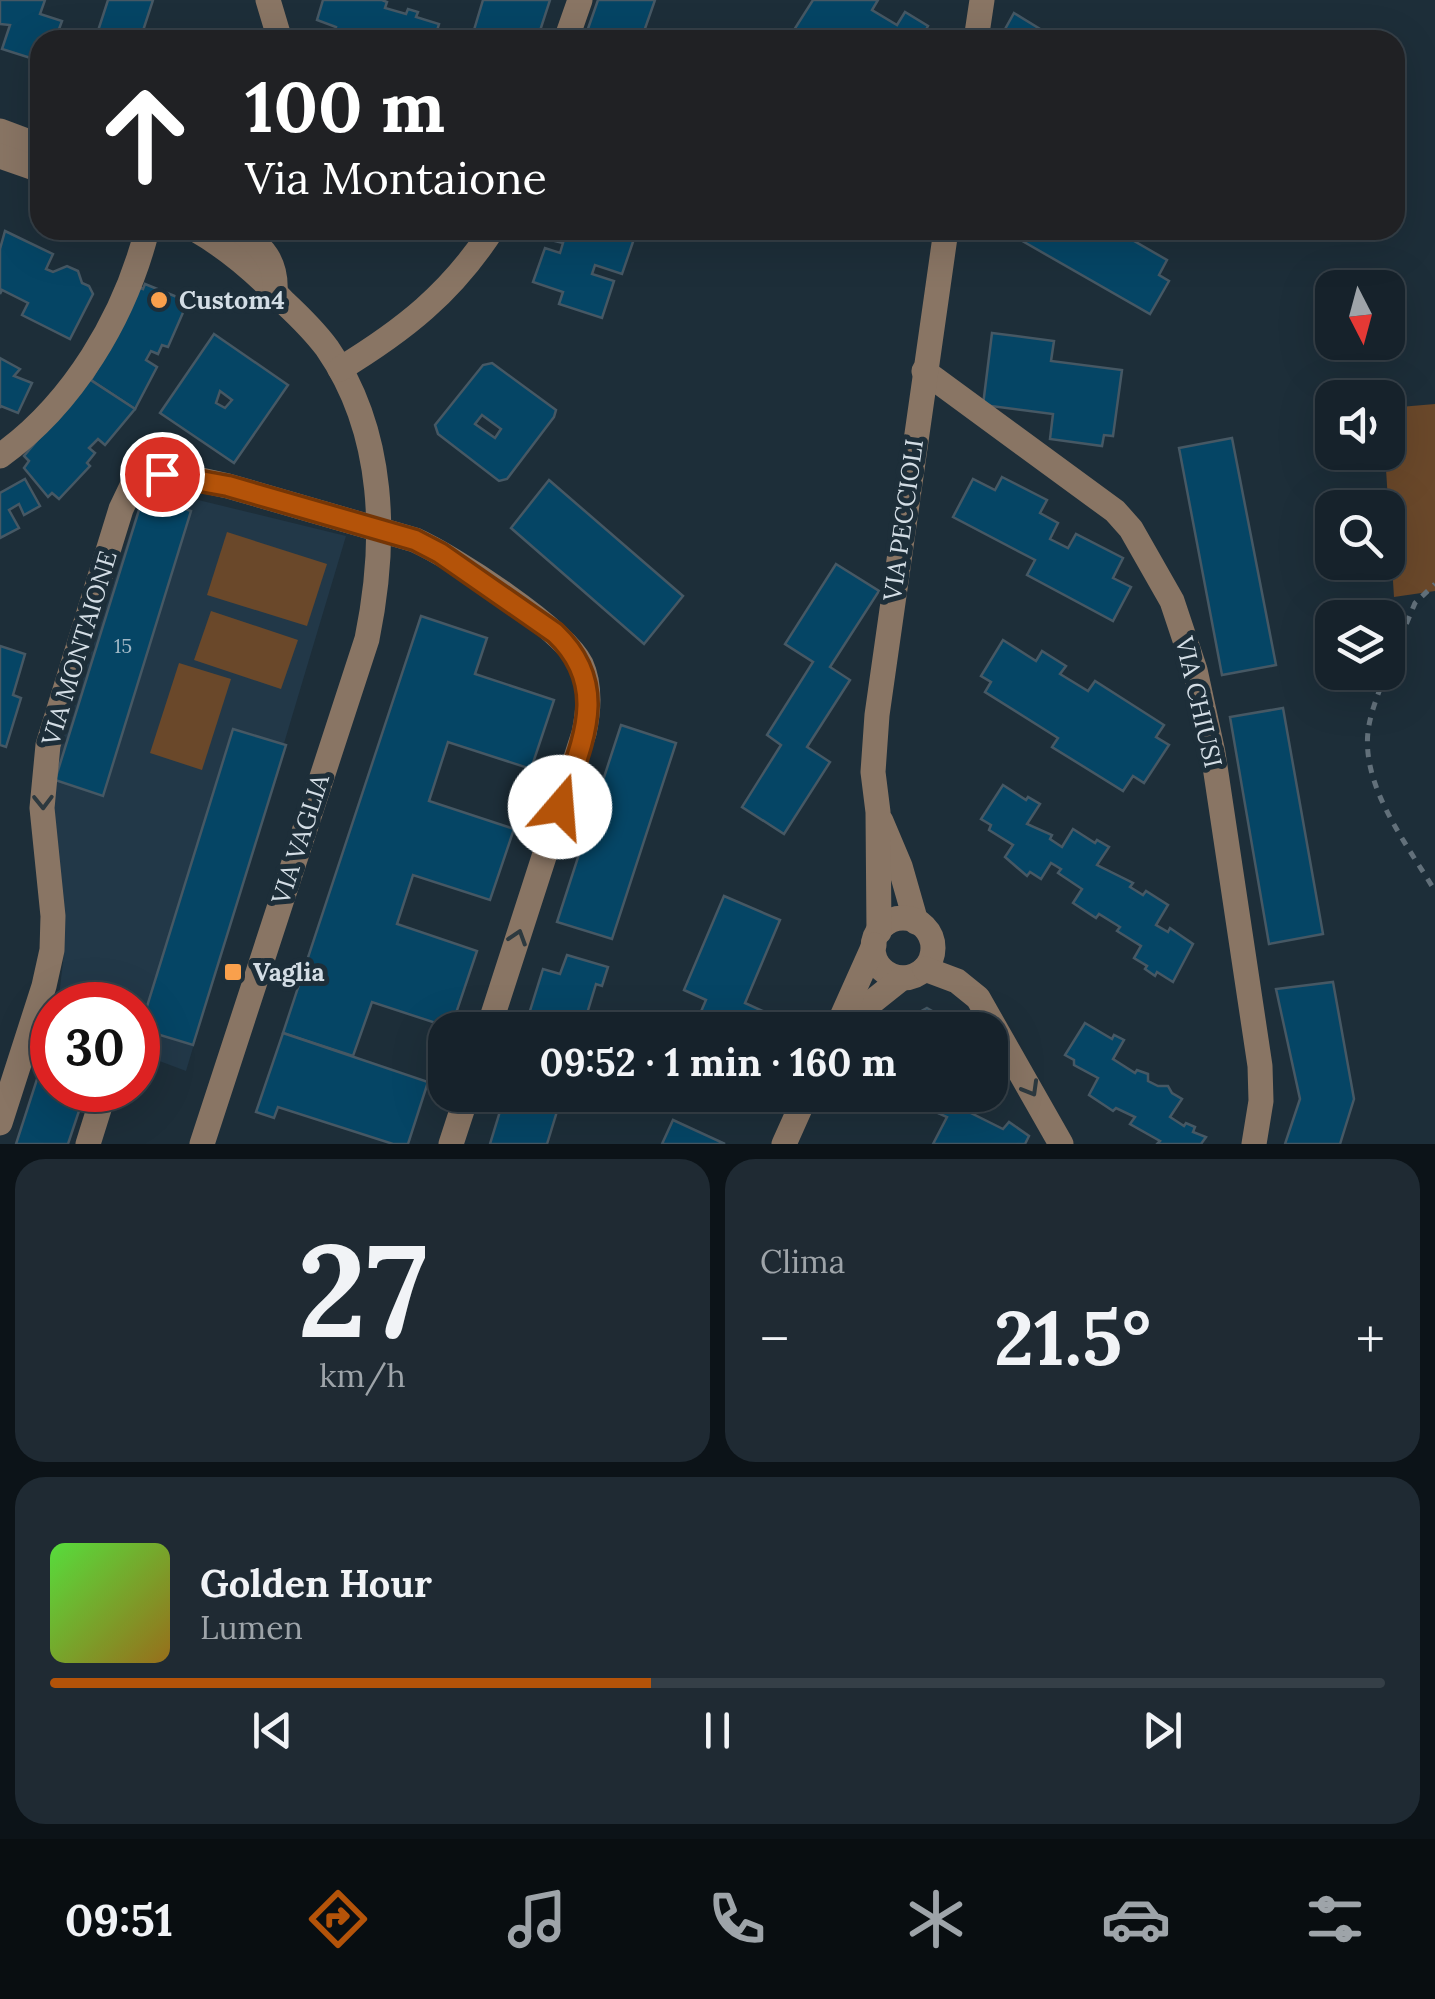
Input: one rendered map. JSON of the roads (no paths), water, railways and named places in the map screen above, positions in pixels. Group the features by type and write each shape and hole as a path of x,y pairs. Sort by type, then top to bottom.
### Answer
{"street":[{"path":"268,0 277,30"},
{"path":"570,30 580,0"},
{"path":"978,30 982,0"},
{"path":"0,131 30,142"},
{"path":"0,156 30,166"},
{"path":"0,456 47,416 86,366 126,292 143,240"},
{"name":"VIA VAGLIA","path":"202,1144 367,639 379,529 368,438 340,369 317,336 275,292 210,240"},
{"path":"251,240 267,254 276,275 275,292"},
{"path":"340,369 417,319 484,240"},
{"name":"VIA PECCIOLI","path":"876,938 878,812 873,772 877,715 944,240"},
{"name":"VIA CHIUSI","path":"924,371 1115,510 1131,529 1172,600 1192,656 1206,719 1260,1066 1261,1100 1254,1144"},
{"name":"VIA MONTAIONE","path":"0,1123 52,950 53,916 42,808 48,746 121,509 132,486 148,475 192,477 415,540 440,553 555,633 578,658 587,686 584,732 494,1012"},
{"name":"VIA PECCIOLI","path":"878,812 900,866 916,922"},
{"path":"845,1012 876,938 894,920 916,922 928,932 933,947 913,974 857,1012"},
{"path":"876,938 874,955 884,971 957,982 978,998 1062,1144"},
{"path":"88,1144 98,1112"},
{"path":"451,1144 461,1112"},
{"path":"784,1144 798,1112"}],"place":[{"name":"Custom4","path":"159,300"},
{"name":"Vaglia","path":"233,972"}]}
